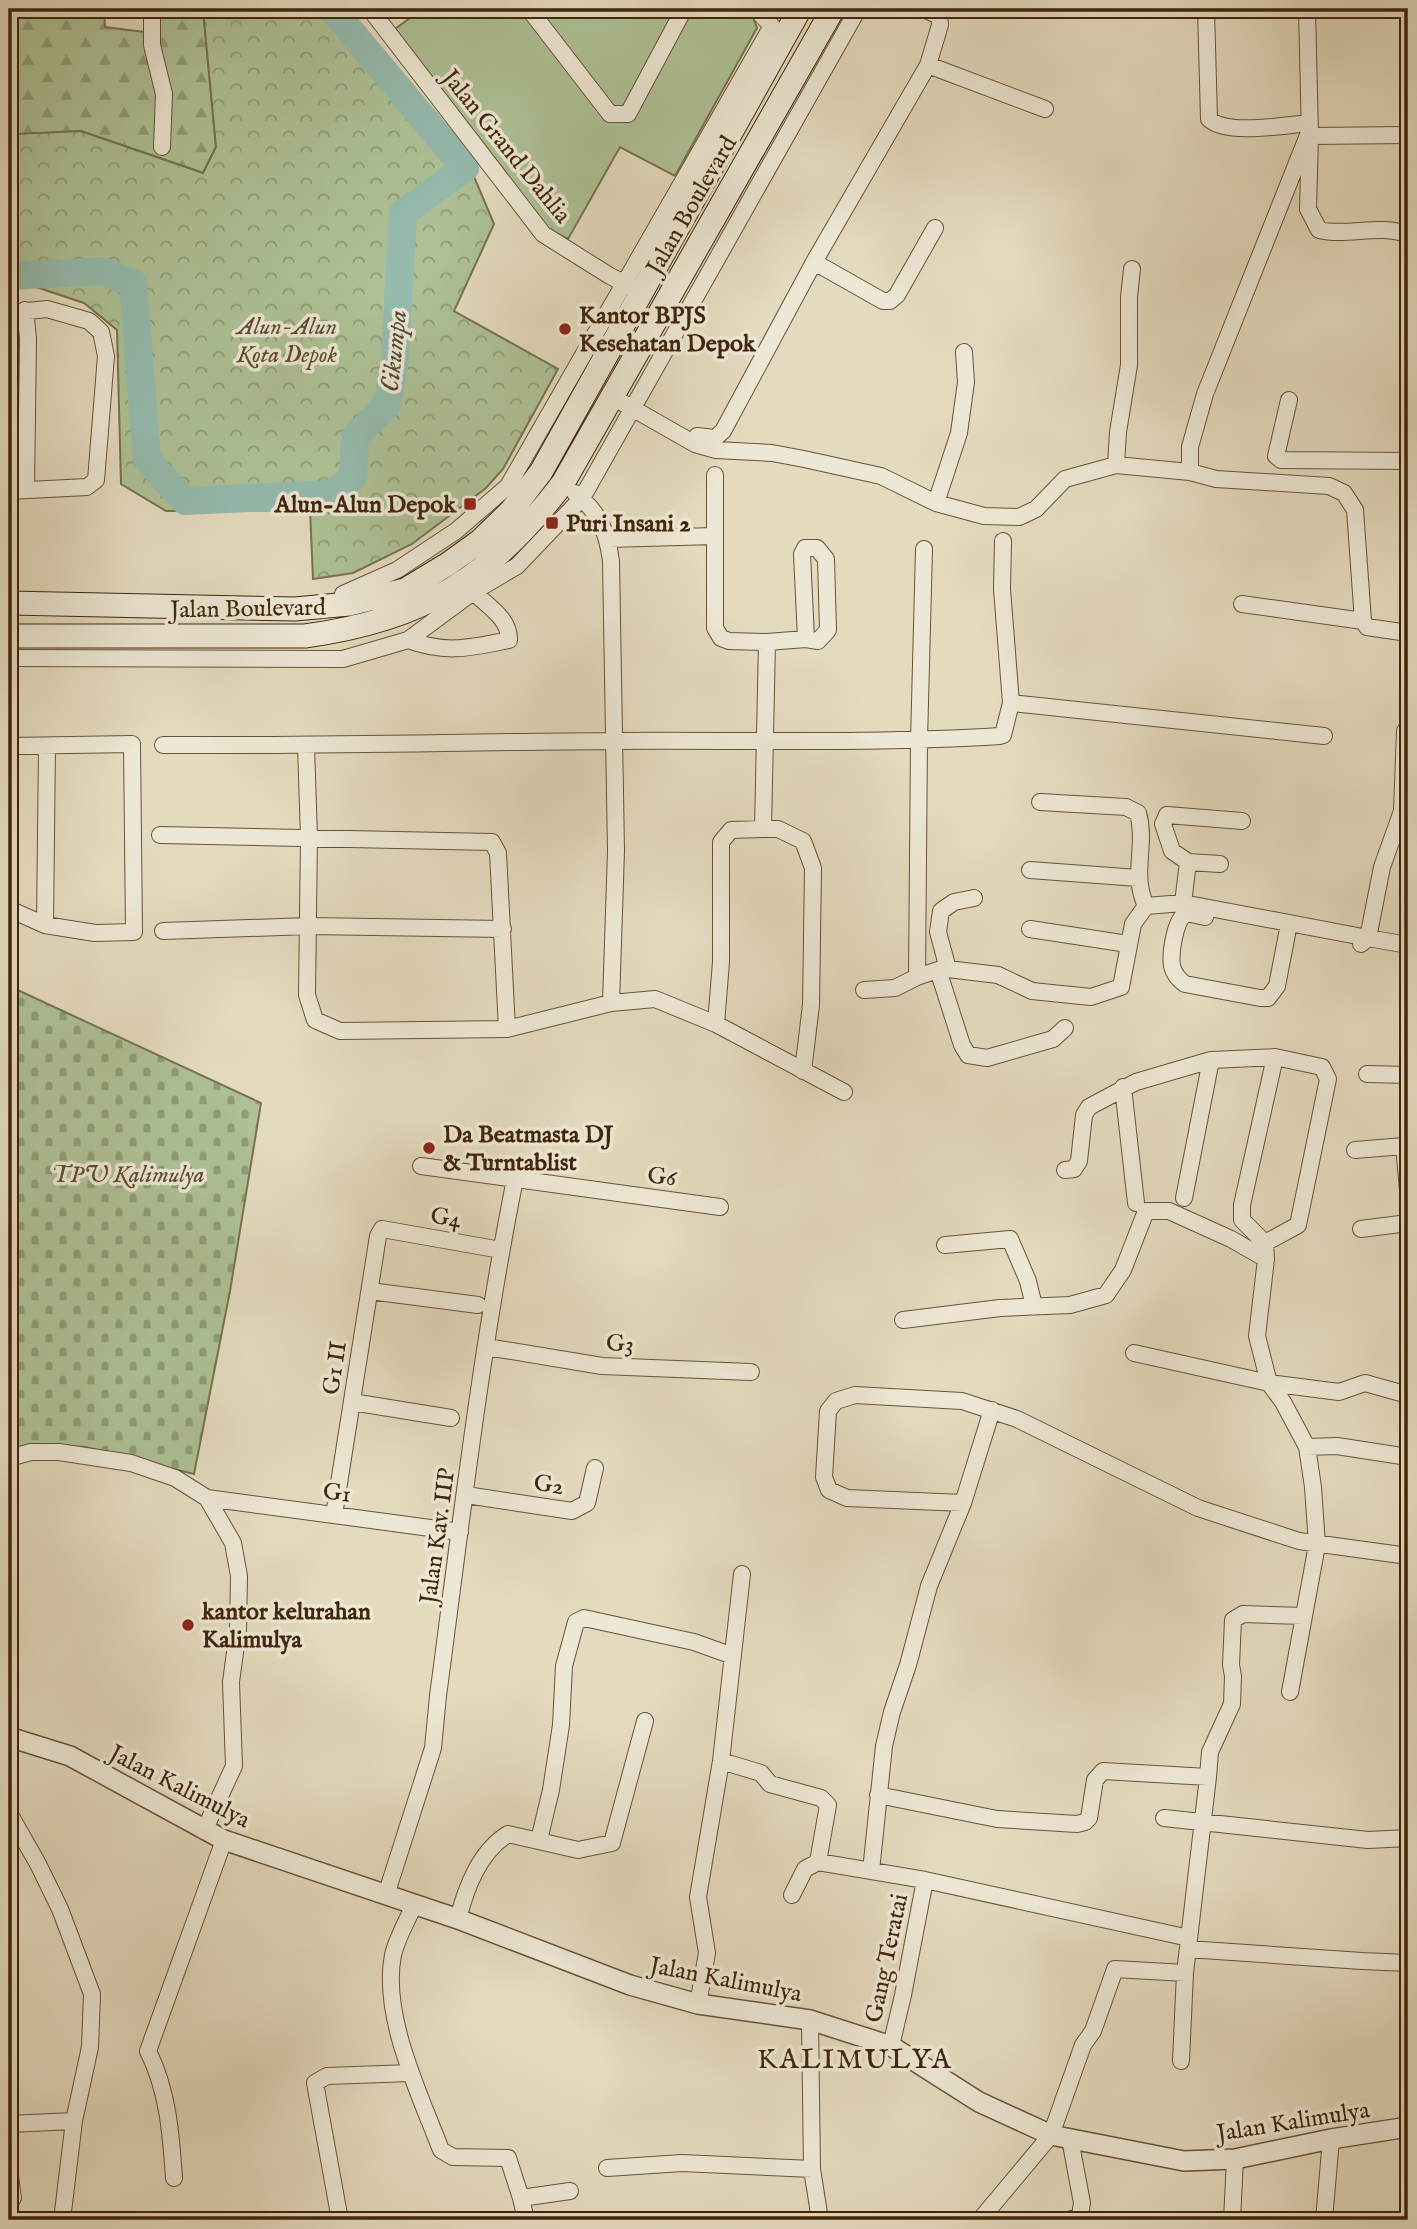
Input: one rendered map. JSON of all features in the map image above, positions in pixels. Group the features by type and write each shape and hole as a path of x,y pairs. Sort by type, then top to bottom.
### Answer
{"main road":[{"name":"Jalan Boulevard","path":"9,603 295,609 349,604 405,590 480,541 511,511 541,472 634,288 777,32 800,9"},
{"name":"Jalan Boulevard","path":"9,636 305,636 344,631 413,610 450,592 513,543 536,520 563,484 833,9"}],"street":[{"path":"152,9 152,45 164,94 162,147"},
{"name":"Jalan Grand Dahlia","path":"370,9 543,234 634,288"},
{"path":"529,9 610,114 628,114 684,9"},
{"path":"756,9 777,32"},
{"path":"9,658 343,659 408,640 473,592 517,566 582,498 858,9"},
{"path":"612,397 635,403 696,435 715,438 723,431 814,262 928,65 940,25 939,16 925,9"},
{"path":"1206,9 1209,119 1214,124 1237,129 1408,135"},
{"path":"1307,9 1310,130 1308,209 1319,230 1332,233 1393,231 1408,235"},
{"path":"928,65 1045,109"},
{"path":"1190,472 1190,447 1205,394 1310,130"},
{"path":"814,262 883,301 890,301 897,295 935,228"},
{"path":"1116,465 1118,432 1129,365 1129,297 1132,269"},
{"path":"342,594 397,570 456,531 508,486 634,288"},
{"path":"9,491 88,487 96,480 106,356 101,332 89,321 47,309 17,311 28,338 26,490"},
{"path":"936,503 959,433 966,382 964,352"},
{"path":"1289,400 1276,456 1281,460 1408,461"},
{"path":"635,403 695,444 716,450 804,458 881,476 936,503 984,516 1018,517 1036,509 1065,479 1116,465 1190,472 1216,479 1329,486 1344,493 1355,510 1363,621 1367,627 1408,633"},
{"path":"541,472 563,484 594,509 608,540 611,561 616,851 611,1003"},
{"path":"715,475 717,634 729,640 818,641 828,630 826,559 817,548 805,548 802,554 806,639"},
{"path":"608,540 715,536"},
{"path":"163,745 919,741 1002,736 1011,703 1002,589 1003,541"},
{"path":"917,977 924,549"},
{"path":"408,640 424,646 456,650 509,640 509,630 503,620 473,592"},
{"path":"1242,604 1363,621"},
{"path":"763,829 767,642"},
{"path":"1011,703 1324,736"},
{"path":"1287,934 1277,986 1268,998 1185,984 1179,980 1172,965 1180,919 1186,913 1350,945 1362,943 1368,938 1382,867 1402,811 1405,731 1408,728"},
{"path":"9,746 132,744 134,932 95,933 45,925 9,909"},
{"path":"45,925 47,746"},
{"path":"306,746 309,837 307,995 315,1020 340,1031 507,1029 611,1003 655,999 716,1024 844,1092"},
{"path":"1040,802 1126,807 1138,813 1142,826 1138,878 1140,893 1146,906"},
{"path":"1220,864 1188,862 1172,851 1163,824 1167,815 1242,821"},
{"path":"716,1024 721,962 721,842 731,830 778,829 803,841 813,868 811,1005 803,1071"},
{"path":"160,835 489,841 498,853 507,1029"},
{"path":"1183,903 1188,862"},
{"path":"1030,870 1138,878"},
{"path":"974,898 954,902 941,911 938,932 943,969 962,1045 968,1055 987,1058 1053,1039 1065,1028"},
{"path":"864,990 895,988 917,977 943,969 999,975 1032,991 1091,997 1121,987 1133,924 1146,906 1183,903 1408,945"},
{"path":"163,931 309,926 502,929"},
{"path":"1030,929 1128,944"},
{"path":"1275,1057 1242,1205 1242,1220 1266,1251 1257,1336 1269,1383 1283,1402 1307,1447 1313,1487 1317,1545 1290,1692"},
{"path":"1065,1170 1074,1169 1079,1161 1084,1115 1089,1107 1124,1087 1211,1060 1275,1057 1322,1067 1328,1079 1298,1225 1266,1251"},
{"path":"1184,1198 1211,1060"},
{"path":"1367,1074 1408,1074"},
{"path":"1124,1087 1136,1203"},
{"path":"1355,1150 1406,1146 1408,1190"},
{"name":"G6","path":"421,1166 720,1207"},
{"name":"Jalan Kav. IIP","path":"386,1895 433,1748 460,1532 501,1250 516,1179"},
{"path":"903,1320 1034,1306 1070,1305 1106,1295 1124,1270 1146,1210 1169,1210 1266,1251"},
{"path":"1361,1229 1408,1223"},
{"name":"G4","path":"382,1229 501,1250"},
{"name":"G1 II","path":"334,1515 378,1236 382,1229"},
{"path":"945,1245 1010,1239 1028,1281 1034,1306"},
{"path":"370,1291 478,1306"},
{"name":"G3","path":"487,1348 602,1366 751,1372"},
{"path":"1135,1353 1269,1383 1339,1392 1365,1382 1408,1395"},
{"path":"963,1503 847,1498 829,1490 824,1477 828,1411 836,1401 855,1395 962,1401 1041,1430 1198,1508 1286,1538 1317,1545 1408,1556"},
{"path":"352,1402 451,1418"},
{"path":"871,1871 884,1746 892,1712 908,1665 929,1586 963,1503 992,1410"},
{"path":"1307,1447 1337,1446 1408,1457"},
{"path":"9,1458 32,1452 59,1452 131,1463 176,1478 207,1498 233,1543 239,1576 239,1630 230,1682 233,1766 204,1831"},
{"name":"G2","path":"466,1495 572,1511 587,1503 595,1468"},
{"name":"G1","path":"207,1498 460,1532"},
{"path":"698,2004 707,1952 698,1897 721,1761 742,1574"},
{"path":"1181,2062 1185,1973 1210,1752 1232,1704 1234,1620 1244,1614 1304,1616"},
{"path":"539,1840 551,1790 561,1725 565,1666 576,1622 584,1618 694,1642 733,1656"},
{"path":"458,1919 474,1871 499,1840 508,1834 578,1850 612,1843 645,1721"},
{"name":"Jalan Kalimulya","path":"9,1737 70,1756 224,1840 458,1919 630,1985 698,2004 810,2021 891,2046 979,2102 1061,2137 1184,2161 1235,2159 1331,2139 1408,2127"},
{"path":"721,1761 761,1773 770,1784 821,1798 828,1805 818,1862"},
{"path":"878,1795 997,1819 1077,1824 1089,1818 1095,1780 1103,1771 1208,1777"},
{"path":"9,1813 60,1909 92,1994 90,2047 74,2121 62,2220 71,2220"},
{"path":"1164,1818 1368,1840 1408,1838"},
{"path":"174,2178 166,2097 159,2071 148,2051 224,1840"},
{"path":"792,1895 805,1869 818,1862 925,1880 1189,1943 1362,1962 1408,1963"},
{"name":"Gang Teratai","path":"891,2046 925,1880"},
{"path":"414,1905 393,1954 390,1993 411,2073 441,2150 453,2157 508,2158 526,2220"},
{"path":"1069,2220 1080,2216 1082,2203 1061,2137 1083,2045 1093,2031 1115,1969 1185,1973"},
{"path":"810,2021 812,2169 820,2220"},
{"path":"340,2220 315,2083 327,2076 411,2073"},
{"path":"9,2124 74,2121"},
{"path":"979,2220 1061,2137"},
{"path":"1324,2220 1331,2139"},
{"path":"1231,2220 1235,2159"},
{"path":"607,2168 682,2163 812,2169"},
{"path":"9,2169 13,2198"},
{"path":"521,2199 570,2191"}],"green space":[{"path":"9,9 104,9 105,27 144,32 147,9 203,9 216,147 203,173 81,131 15,135 12,59 9,57"},
{"name":"Alun-Alun Kota Depok","path":"203,9 333,9 365,53 387,66 470,167 494,224 454,311 558,369 503,469 486,488 412,544 353,573 313,579 310,510 166,511 121,484 117,330 84,303 9,278 9,57 12,59 15,134 81,131 203,173 216,147"},
{"path":"422,9 750,9 757,28 675,176 620,147 568,239 549,230 391,32"},
{"name":"TPU Kalimulya","path":"9,986 261,1103 230,1291 194,1474 85,1447 9,1449"}],"waterway":[{"name":"Cikumpa","path":"9,276 103,271 133,283 147,460 185,501 332,494 353,477 355,437 387,405 395,361 403,213 465,168 332,9"}],"place":[{"name":"Kantor BPJS Kesehatan Depok","path":"565,329"},
{"name":"Alun-Alun Depok","path":"470,504"},
{"name":"Puri Insani 2","path":"552,523"},
{"name":"Da Beatmasta DJ & Turntablist","path":"429,1148"},
{"name":"kantor kelurahan Kalimulya","path":"188,1625"}],"district":[{"name":"KALIMULYA","path":"855,2058"}]}
